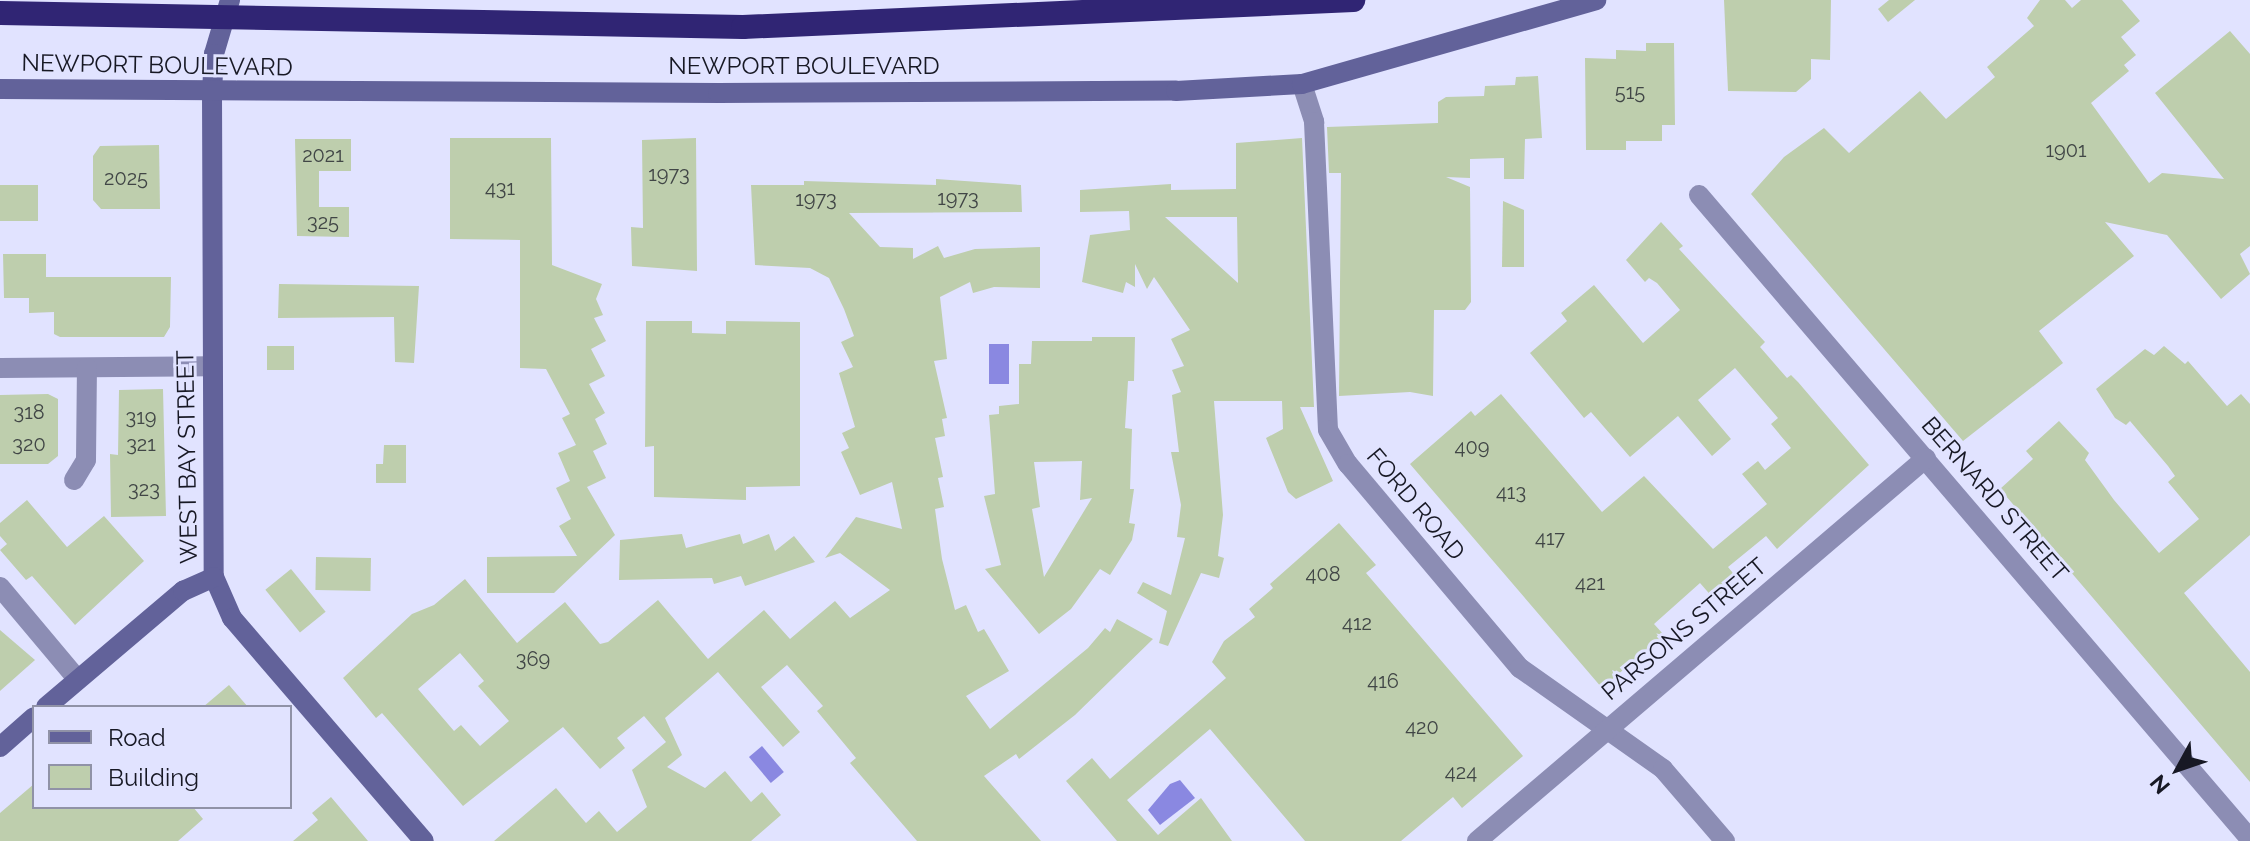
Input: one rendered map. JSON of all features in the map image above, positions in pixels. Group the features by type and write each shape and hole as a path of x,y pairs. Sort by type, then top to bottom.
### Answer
{"highway":[{"path":"0,13 743,27 1353,0"}],"main road":[{"name":"WEST BAY STREET","path":"230,0 214,54 212,93 214,577 232,618 424,841"},
{"name":"NEWPORT BOULEVARD","path":"0,89 212,93 1176,91 1302,84 1596,0"},
{"path":"48,705 183,591 214,577"},
{"path":"0,747 32,719"}],"street":[{"name":"FORD ROAD","path":"1302,84 1314,122 1328,430 1348,464 1520,668 1663,769 1725,841"},
{"name":"BERNARD STREET","path":"1699,195 2250,839"},
{"path":"0,368 212,366"},
{"path":"74,480 86,460 87,368"},
{"name":"PARSONS STREET","path":"1477,841 1926,458"},
{"path":"0,587 78,680"}],"shaded area":[{"path":"989,344 1009,344 1009,384 989,384"},
{"path":"762,746 784,772 771,783 749,757"},
{"path":"1180,780 1195,798 1160,825 1148,810 1170,784"}],"building":[{"path":"1724,0 1831,0 1830,60 1811,59 1811,79 1796,92 1728,91"},
{"path":"1889,0 1915,0 1888,22 1878,9"},
{"path":"2040,0 2065,0 2072,8 2081,0 2122,0 2140,21 2121,37 2136,55 2124,65 2129,71 2091,103 2149,183 2162,173 2224,179 2155,93 2230,31 2250,54 2250,246 2240,254 2250,274 2221,299 2167,235 2105,222 2134,256 2039,331 2063,363 1963,441 1751,194 1784,157 1824,128 1849,153 1920,91 1946,119 1995,77 1987,67 2034,26 2027,18"},
{"path":"1646,43 1674,43 1675,125 1662,125 1662,141 1626,141 1626,150 1586,150 1585,58 1616,59 1616,50 1646,51"},
{"path":"1538,76 1542,138 1525,139 1524,179 1504,179 1504,158 1470,159 1470,178 1446,177 1470,187 1471,302 1465,310 1434,310 1433,396 1410,392 1339,396 1341,173 1329,173 1327,127 1438,123 1438,102 1446,97 1484,96 1485,86 1515,85 1516,77"},
{"path":"450,138 551,138 552,265 602,284 596,299 603,315 594,318 606,341 591,349 605,376 589,384 605,413 595,419 607,444 593,451 606,478 587,487 615,535 554,593 487,593 487,557 577,556 559,526 571,519 556,488 570,481 558,453 576,445 562,418 570,414 546,369 520,368 520,240 450,239"},
{"path":"696,138 697,271 632,266 631,227 643,228 642,140"},
{"path":"1302,138 1314,407 1300,407 1333,481 1296,499 1288,492 1266,438 1283,429 1282,401 1214,401 1223,515 1218,556 1224,558 1219,578 1201,573 1168,646 1159,643 1167,611 1137,593 1143,582 1171,595 1185,538 1177,537 1181,505 1171,452 1179,452 1172,395 1181,392 1172,370 1184,366 1171,339 1190,330 1154,277 1147,289 1135,264 1135,287 1126,282 1123,293 1082,282 1090,235 1130,230 1129,211 1080,212 1080,190 1171,184 1171,190 1236,189 1236,143","holes":["1165,217 1237,217 1238,283"]},
{"path":"295,139 351,139 351,171 319,171 319,207 349,207 349,237 297,236"},
{"path":"159,145 160,209 101,209 93,200 93,156 100,146"},
{"path":"936,179 1021,185 1022,212 849,213 880,247 913,248 913,259 938,246 944,258 975,249 1040,247 1040,288 994,287 973,293 970,282 940,297 947,359 934,361 947,418 942,419 945,436 935,438 943,477 938,478 944,507 935,509 942,559 955,610 966,605 978,632 984,629 1009,671 966,696 990,729 1088,648 1105,628 1110,632 1117,619 1153,639 1075,715 1019,759 1016,754 984,776 1041,841 917,841 850,763 856,758 817,711 823,706 787,665 761,687 800,732 783,747 718,672 665,718 682,755 667,767 705,788 725,771 751,802 762,792 781,815 751,841 494,841 556,788 586,823 599,811 617,832 647,807 632,770 666,742 644,716 617,738 625,748 600,769 563,727 463,806 382,713 376,718 343,678 412,614 434,605 465,579 517,643 565,602 600,644 608,642 658,600 708,659 764,610 790,639 835,601 850,618 890,590 840,553 825,558 856,517 902,529 892,482 860,495 841,452 849,448 842,433 855,427 839,373 853,367 841,342 854,336 844,309 829,278 810,268 755,265 751,185 804,185 804,181 936,185","holes":["460,653 484,681 478,686 509,721 480,746 461,725 454,731 418,689"]},
{"path":"0,185 38,185 38,221 0,221"},
{"path":"1503,201 1524,210 1524,267 1502,267"},
{"path":"1661,222 1683,246 1679,249 1765,342 1760,347 1787,378 1791,375 1798,382 1869,465 1777,549 1766,536 1728,567 1737,578 1714,599 1700,583 1654,624 1664,635 1602,688 1410,464 1471,411 1475,416 1501,394 1602,512 1644,476 1713,549 1767,504 1742,474 1758,461 1765,470 1791,448 1771,424 1778,418 1735,368 1698,400 1731,439 1712,456 1678,416 1630,457 1591,412 1584,418 1530,353 1567,321 1561,313 1594,285 1643,343 1680,310 1657,283 1649,278 1645,282 1626,260"},
{"path":"3,254 46,254 46,277 171,277 170,327 164,337 60,337 54,334 54,312 29,313 29,298 4,298"},
{"path":"279,284 419,286 414,363 395,362 394,317 278,318"},
{"path":"646,321 692,321 692,333 726,334 726,321 800,322 800,486 746,487 746,500 654,497 654,446 645,447"},
{"path":"1092,337 1135,337 1134,381 1128,381 1125,428 1132,429 1130,489 1134,489 1129,523 1135,524 1132,540 1110,575 1100,569 1071,609 1039,634 985,569 1001,565 984,496 995,494 989,415 999,414 999,406 1019,404 1019,364 1031,364 1032,341 1092,341","holes":["1082,461 1080,500 1092,498 1044,577 1032,509 1040,507 1034,462"]},
{"path":"267,346 294,346 294,370 267,370"},
{"path":"2164,346 2185,364 2188,361 2227,406 2241,394 2250,404 2250,535 2184,593 2250,672 2250,782 2000,489 2033,459 2026,451 2059,421 2089,453 2085,460 2159,553 2199,519 2168,482 2175,476 2168,466 2130,421 2126,425 2115,418 2096,389 2145,349 2154,355"},
{"path":"163,389 166,516 111,517 110,454 118,455 119,390"},
{"path":"48,394 58,399 58,456 48,464 0,464 0,395"},
{"path":"384,445 406,445 406,483 376,483 376,464 383,464"},
{"path":"27,500 67,547 104,516 144,561 75,625 32,576 26,580 0,550 7,544 0,536 0,523"},
{"path":"1339,523 1376,565 1366,573 1523,756 1462,808 1453,797 1401,841 1305,841 1210,729 1127,800 1158,835 1201,798 1232,841 1117,841 1066,781 1092,758 1110,779 1226,678 1212,662 1224,641 1255,617 1249,609 1273,588 1270,584"},
{"path":"682,534 686,548 740,534 743,544 769,534 775,551 794,536 815,562 745,586 741,576 714,584 712,578 619,580 620,540"},
{"path":"316,557 371,558 370,591 315,590"},
{"path":"291,569 326,612 300,633 265,590"},
{"path":"0,630 35,660 0,691"},
{"path":"229,685 246,705 205,705"},
{"path":"32,786 32,809 195,809 203,819 178,841 0,841 0,813"},
{"path":"331,797 368,841 293,841 318,820 312,813"}]}
